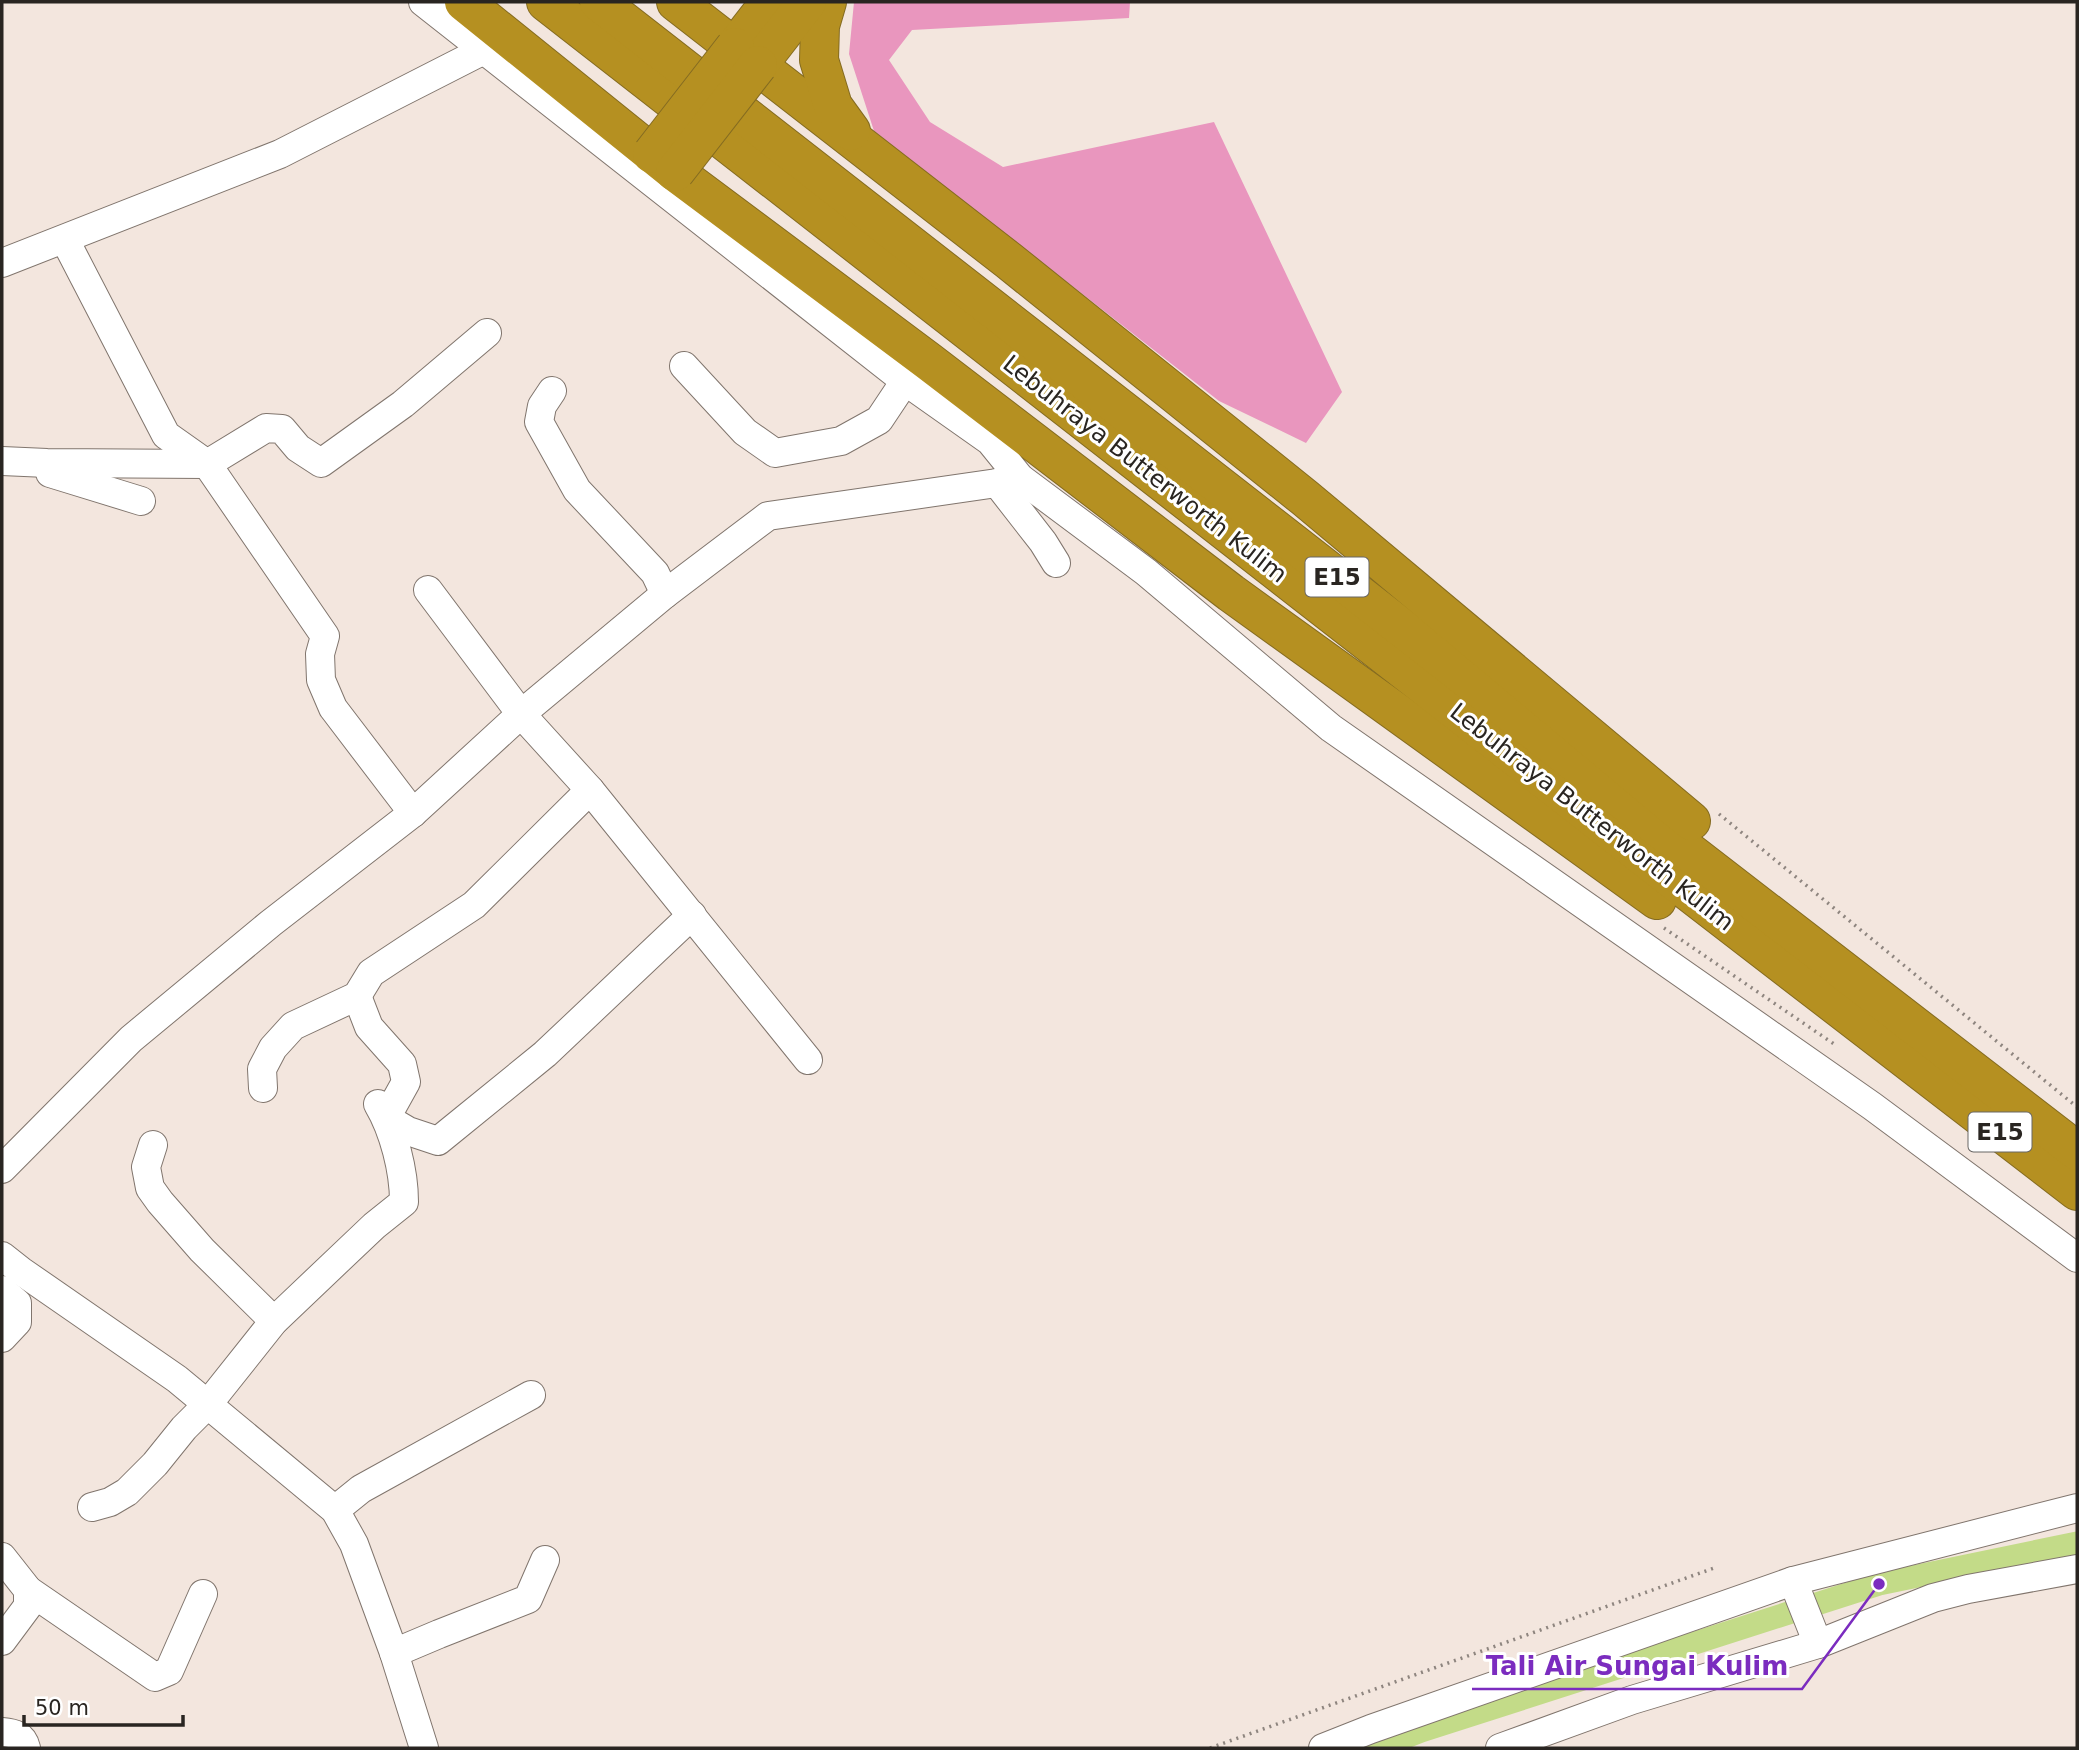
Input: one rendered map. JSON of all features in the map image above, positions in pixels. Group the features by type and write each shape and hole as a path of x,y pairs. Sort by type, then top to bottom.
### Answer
{"highway":[{"path":"464,2 664,163 1231,593 1656,899 1933,1059"},
{"name":"Lebuhraya Butterworth Kulim","path":"546,2 1650,863 1933,1059 2077,1150"},
{"name":"Lebuhraya Butterworth Kulim","path":"599,2 1670,837 1933,1059 2077,1191"},
{"path":"676,2 1305,498 1706,834 1933,1059"},
{"path":"746,56 770,2"},
{"path":"664,163 746,56 807,2"},
{"path":"827,2 820,26 819,60 833,106 862,146"}],"street":[{"path":"423,2 905,381 990,441 1008,480 1056,563"},
{"path":"2,264 280,154 484,50"},
{"path":"65,240 166,435 207,464 325,636 320,654 321,681 333,708 413,813"},
{"path":"6,461 207,464 266,428 282,429 298,448 321,463 403,404 487,333"},
{"path":"684,366 745,432 775,453 841,441 879,420 905,381"},
{"path":"552,391 542,406 539,422 548,439 577,490 655,573 665,594"},
{"path":"6,461 141,501"},
{"path":"2,1169 131,1039 280,915 413,813 521,714 665,594 768,516 1008,480 1146,572 1331,728 1882,1114 2077,1258"},
{"path":"428,590 521,714 590,790 808,1060"},
{"path":"263,1088 262,1069 273,1048 293,1026 357,996 371,973 474,905 590,790"},
{"path":"382,1111 408,1131 438,1141 545,1054 692,915"},
{"path":"357,996 369,1027 402,1065 406,1082 382,1111"},
{"path":"92,1507 110,1502 127,1492 208,1404 274,1321 374,1226 404,1202 404,1181 382,1111"},
{"path":"153,1145 146,1167 150,1188 202,1250 274,1321"},
{"path":"2,1256 177,1379 335,1510 354,1544 394,1653 424,1748"},
{"path":"2,1290 18,1303 17,1322 2,1338"},
{"path":"335,1510 361,1489 531,1395"},
{"path":"1323,1748 1371,1729 1796,1586 2077,1508"},
{"path":"2,1557 27,1590 155,1677 169,1671 203,1594"},
{"path":"394,1653 528,1599 545,1560"},
{"path":"1500,1748 1632,1700 1934,1598 2077,1569"},
{"path":"1796,1586 1816,1640"},
{"path":"2,1641 28,1606 27,1590"}],"path":[{"path":"1713,809 2077,1107"},
{"path":"1663,927 1835,1045"},
{"path":"1210,1748 1717,1567"}],"shaded area":[{"path":"854,2 1130,2 1129,18 912,30 889,60 930,122 1003,167 1214,122 1342,392 1306,443 1219,401 874,131 849,54"}],"waterway":[{"path":"1378,1748 1421,1731 1879,1584 2077,1543"}],"place":[{"name":"Tali Air Sungai Kulim","path":"1879,1584"}]}
